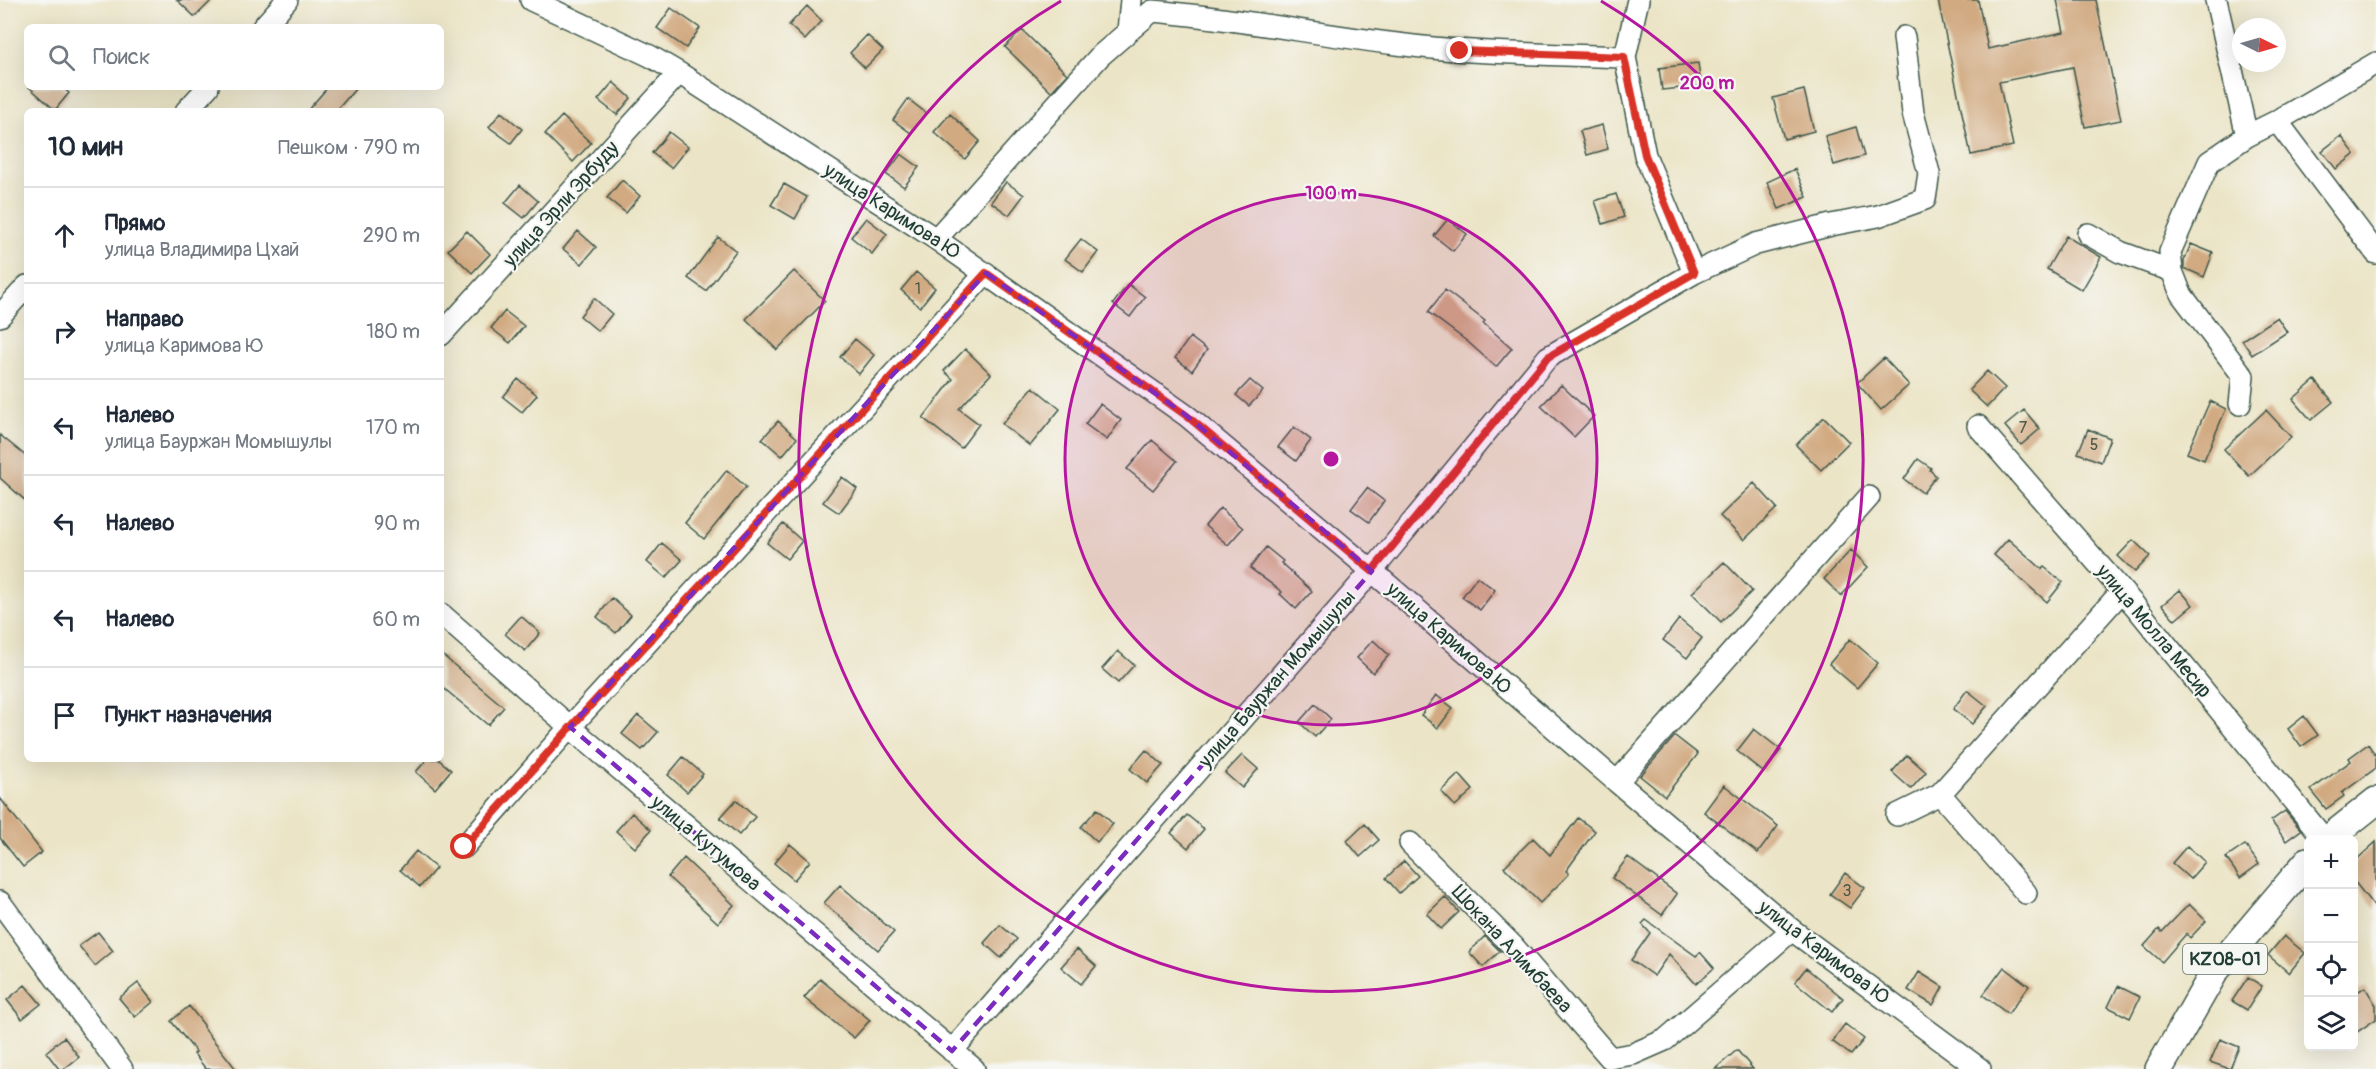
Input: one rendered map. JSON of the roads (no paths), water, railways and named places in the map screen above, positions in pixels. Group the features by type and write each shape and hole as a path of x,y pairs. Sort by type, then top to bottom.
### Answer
{"main road":[{"path":"2332,835 2376,801"},
{"name":"KZ08-01","path":"2159,1069 2215,970 2304,866"}],"street":[{"path":"266,24 287,0"},
{"name":"улица Каримова Ю","path":"531,0 650,56 680,73 936,239 1187,416 1792,930 1980,1069"},
{"path":"1128,30 1131,0"},
{"path":"1638,0 1624,57 1645,155 1694,273"},
{"path":"2216,0 2247,136"},
{"path":"936,239 1100,56 1152,11 1206,8 1396,44 1460,51 1624,57"},
{"name":"улица Бауржан Момышулы","path":"952,1051 1372,571 1548,357 1694,273 1755,244 1878,216 1926,199 1929,173 1913,113 1904,37"},
{"path":"2240,404 2244,376 2181,294 2172,271 2170,252 2209,162 2247,136 2376,63"},
{"name":"улица Эрли Эрбуду","path":"444,332 680,73"},
{"path":"189,108 205,90"},
{"path":"2277,121 2376,253"},
{"path":"2088,234 2120,252 2172,271"},
{"path":"464,847 986,273"},
{"path":"0,316 24,289"},
{"name":"улица Молла Месир","path":"1978,426 2122,591 2322,835"},
{"path":"1617,782 1869,497"},
{"path":"1897,815 1940,794 2122,591"},
{"name":"улица Кутумова","path":"444,617 570,728 974,1069"},
{"path":"1940,794 2026,893"},
{"name":"Шокана Алимбаева","path":"1410,843 1514,947 1611,1064 1665,1040 1792,930"},
{"path":"0,902 122,1069"}]}
